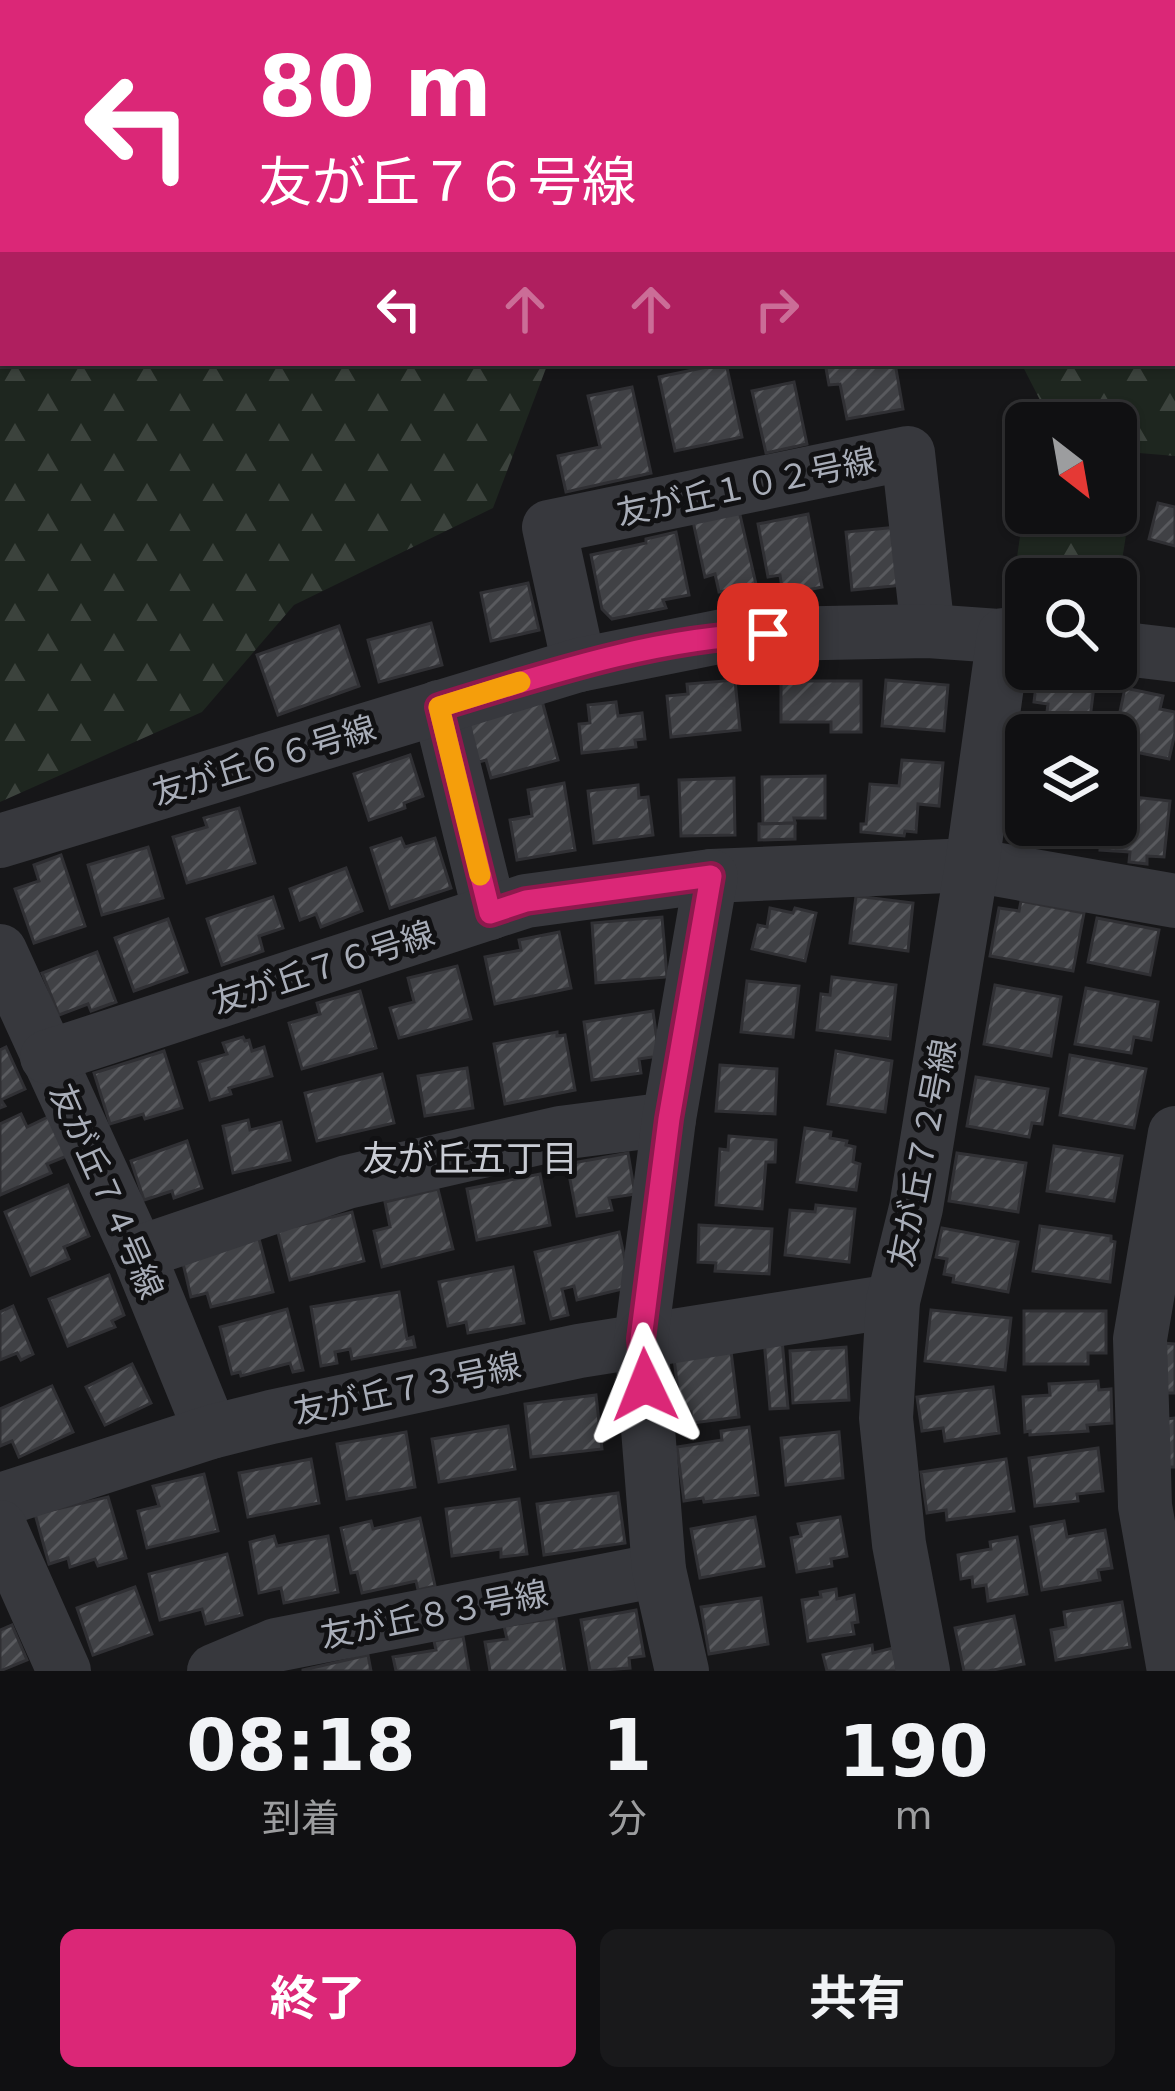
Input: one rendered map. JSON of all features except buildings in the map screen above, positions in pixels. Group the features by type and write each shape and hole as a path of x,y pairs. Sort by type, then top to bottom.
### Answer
{"street":[{"name":"友が丘１０２号線","path":"579,665 549,527 908,453 928,631"},
{"name":"友が丘６６号線","path":"0,841 579,665 728,635 928,631 1005,636"},
{"path":"1137,650 1175,655"},
{"name":"友が丘７２号線","path":"923,1671 899,1544 886,1418 893,1301 916,1208 1005,690"},
{"path":"439,707 490,913"},
{"name":"友が丘７６号線","path":"47,1057 526,901 711,876 972,865 1175,902"},
{"path":"682,1671 659,1570 641,1339 669,1119 711,876"},
{"name":"友が丘７４号線","path":"0,951 138,1253 211,1432"},
{"path":"138,1253 347,1182 560,1133 669,1119"},
{"path":"1174,1671 1144,1506 1140,1340 1175,1133"},
{"name":"友が丘７３号線","path":"0,1500 211,1432 641,1339 893,1301"},
{"path":"0,1527 64,1671"},
{"name":"友が丘８３号線","path":"214,1671 275,1645 659,1570"}],"green space":[{"path":"0,366 547,366 493,508 294,605 202,712 0,802"},
{"path":"1023,366 1175,366 1175,456 1139,453 1137,466 1137,402 1040,402"},
{"path":"1020,534 1126,534 1122,558 1017,558"}],"slow traffic":[{"path":"480,875 439,707 520,682"}],"district":[{"name":"友が丘五丁目","path":"470,1158"}],"route":[{"path":"645,1385 641,1339 669,1119 711,876 526,901 490,913 439,707 579,665 728,635 768,634"}]}
